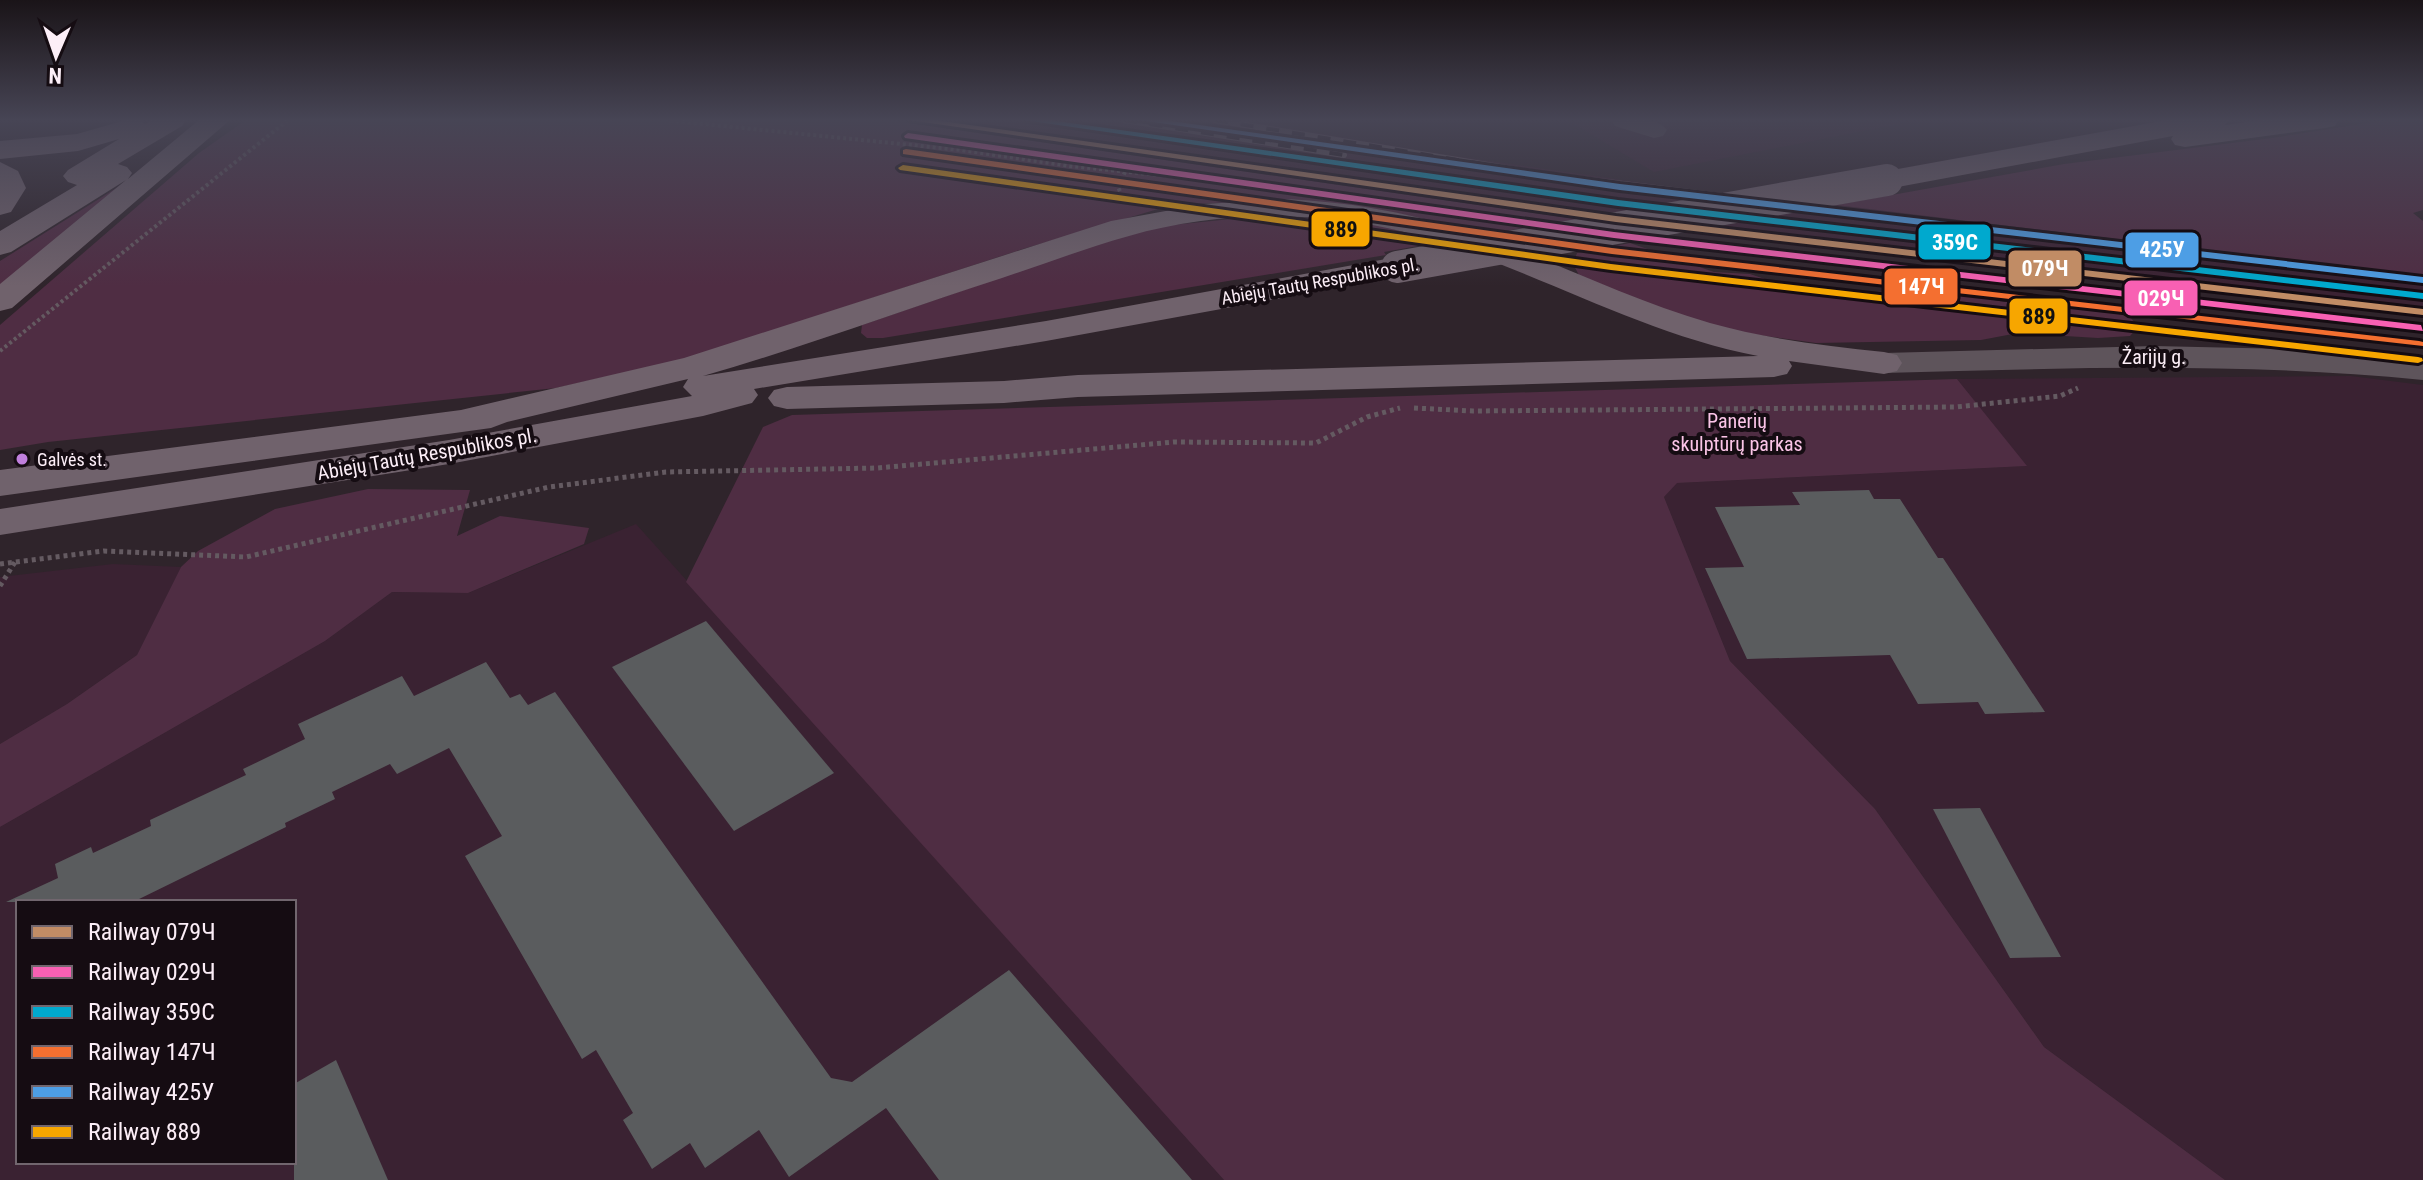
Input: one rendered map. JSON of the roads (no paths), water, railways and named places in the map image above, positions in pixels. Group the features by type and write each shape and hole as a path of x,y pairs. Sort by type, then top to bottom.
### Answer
{"highway":[{"path":"0,206 11,188 5,175"},
{"path":"0,222 79,175"},
{"path":"0,245 116,175"},
{"path":"0,301 150,175"},
{"name":"Abiejų Tautų Respublikos pl.","path":"0,483 608,402 1046,331 1914,175"},
{"path":"461,421 694,367 1122,228 1232,209 1301,209 1411,224 1451,236 1671,322 1776,350 1884,363"},
{"path":"1671,322 1689,336 1695,346 1694,356 1672,368"},
{"path":"1046,331 1028,355 1028,372 1041,381 1078,386"},
{"name":"Abiejų Tautų Respublikos pl.","path":"0,522 434,454 703,405 849,363"},
{"path":"703,405 807,397 1004,392 1078,386 1884,363"}],"street":[{"name":"Žarijų g.","path":"1884,363 2133,356 2255,357 2423,370"}],"railway":[{"path":"1550,175 2423,281"}],"rail line":[{"name":"889","path":"954,175 1611,267 2418,360"},
{"name":"147Ч","path":"1070,175 1612,251 2419,344"},
{"name":"029Ч","path":"1187,175 1614,235 2421,328"},
{"name":"079Ч","path":"1304,175 1616,219 2423,312"},
{"name":"359С","path":"1419,175 1618,203 2423,296"},
{"name":"425У","path":"1535,175 2423,280"}],"place":[{"name":"Galvės st.","path":"22,459"}],"park label":[{"name":"Panerių skulptūrų parkas","path":"1737,432"}]}
